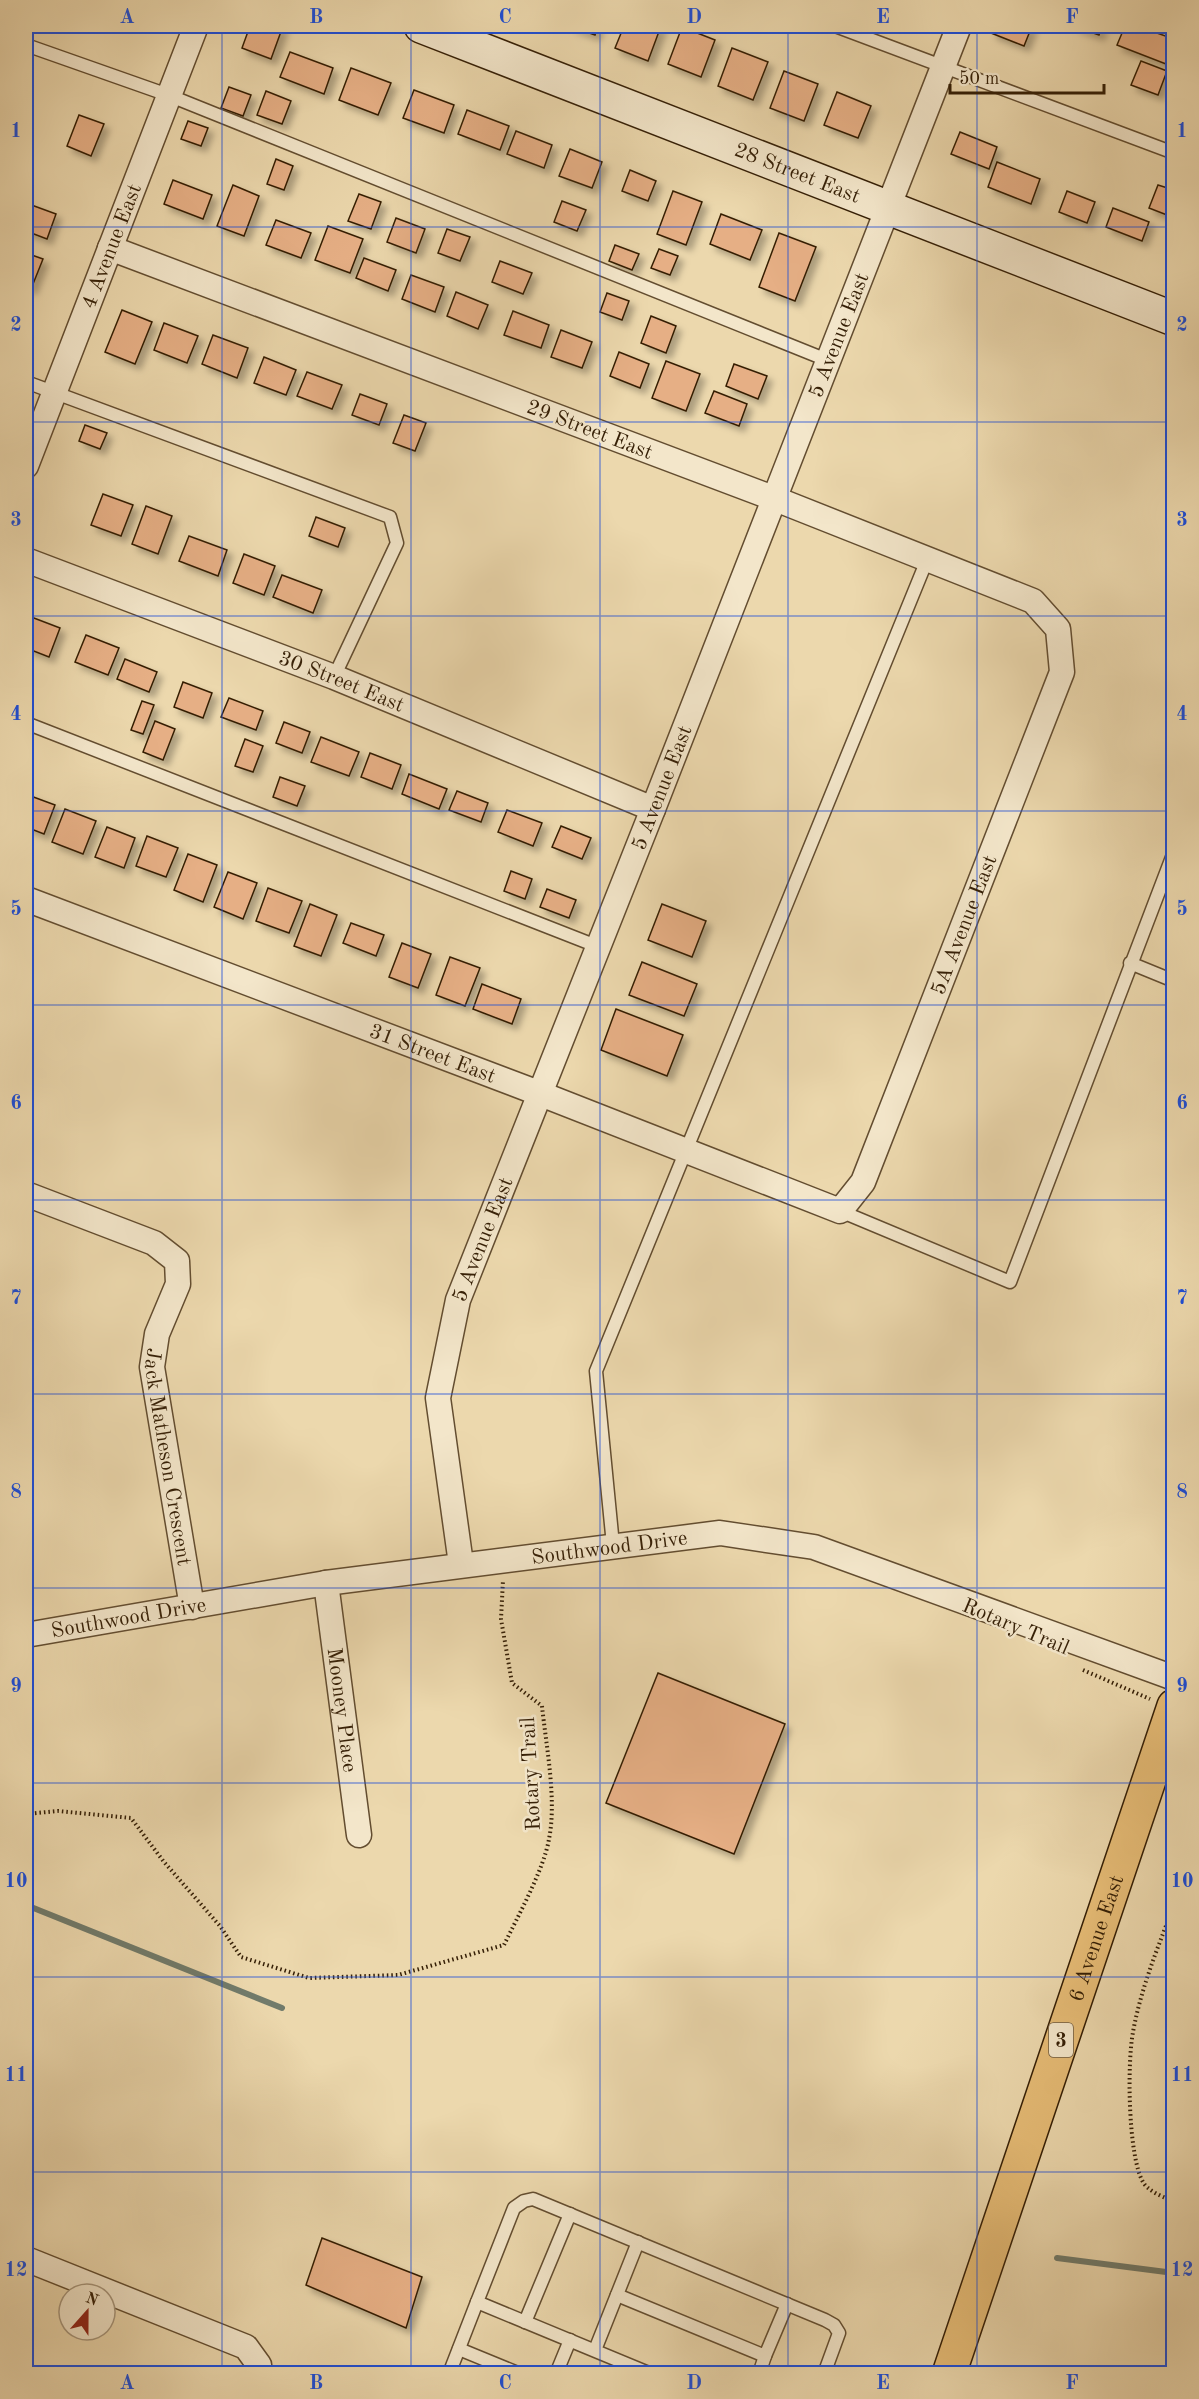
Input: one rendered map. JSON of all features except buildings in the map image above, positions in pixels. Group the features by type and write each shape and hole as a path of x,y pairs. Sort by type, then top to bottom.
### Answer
{"main road":[{"name":"6 Avenue East","path":"949,2373 1162,1703"}],"street":[{"name":"4 Avenue East","path":"26,466 196,26"},
{"name":"28 Street East","path":"421,26 1173,319"},
{"name":"5 Avenue East","path":"461,1564 438,1398 458,1300 599,947 772,498 959,26"},
{"name":"29 Street East","path":"110,248 772,498 1034,601 1058,629"},
{"name":"30 Street East","path":"26,560 334,677 653,809"},
{"name":"5A Avenue East","path":"840,1211 863,1182 1062,672 1058,629"},
{"name":"31 Street East","path":"26,899 541,1094 840,1211"},
{"name":"Jack Matheson Crescent","path":"26,1194 154,1243 177,1261 178,1284 157,1334 152,1367 192,1606"},
{"name":"Southwood Drive","path":"26,1635 326,1583 461,1564 720,1533 814,1547 1173,1678"},
{"name":"Mooney Place","path":"326,1583 359,1834"},
{"path":"26,2259 246,2347 259,2365 256,2373"}],"lane":[{"path":"835,26 1173,153"},
{"path":"26,45 168,95 827,360"},
{"path":"26,382 390,517 397,543 334,677"},
{"path":"613,1545 596,1371 927,560"},
{"path":"26,723 599,947"},
{"path":"840,1211 1010,1282 1173,852"},
{"path":"1130,963 1173,981"},
{"path":"449,2373 514,2208 524,2201 533,2199 834,2325 839,2333 824,2373"},
{"path":"525,2322 570,2214"},
{"path":"595,2350 638,2242"},
{"path":"617,2295 765,2356"},
{"path":"477,2302 651,2373"},
{"path":"759,2373 787,2304"},
{"path":"556,2373 570,2340"},
{"path":"459,2349 520,2373"}],"path":[{"name":"Rotary Trail","path":"26,1814 58,1811 131,1818 164,1862 220,1926 241,1957 309,1978 398,1975 504,1945 528,1895 549,1839 550,1788 542,1706 512,1683 501,1619 503,1578 513,1575"},
{"name":"Rotary Trail","path":"1075,1667 1162,1703"},
{"path":"1173,1905 1143,1988 1132,2034 1130,2101 1135,2163 1144,2184 1173,2201"}],"waterway":[{"path":"26,1905 282,2008"},
{"path":"1057,2258 1174,2273"}]}
